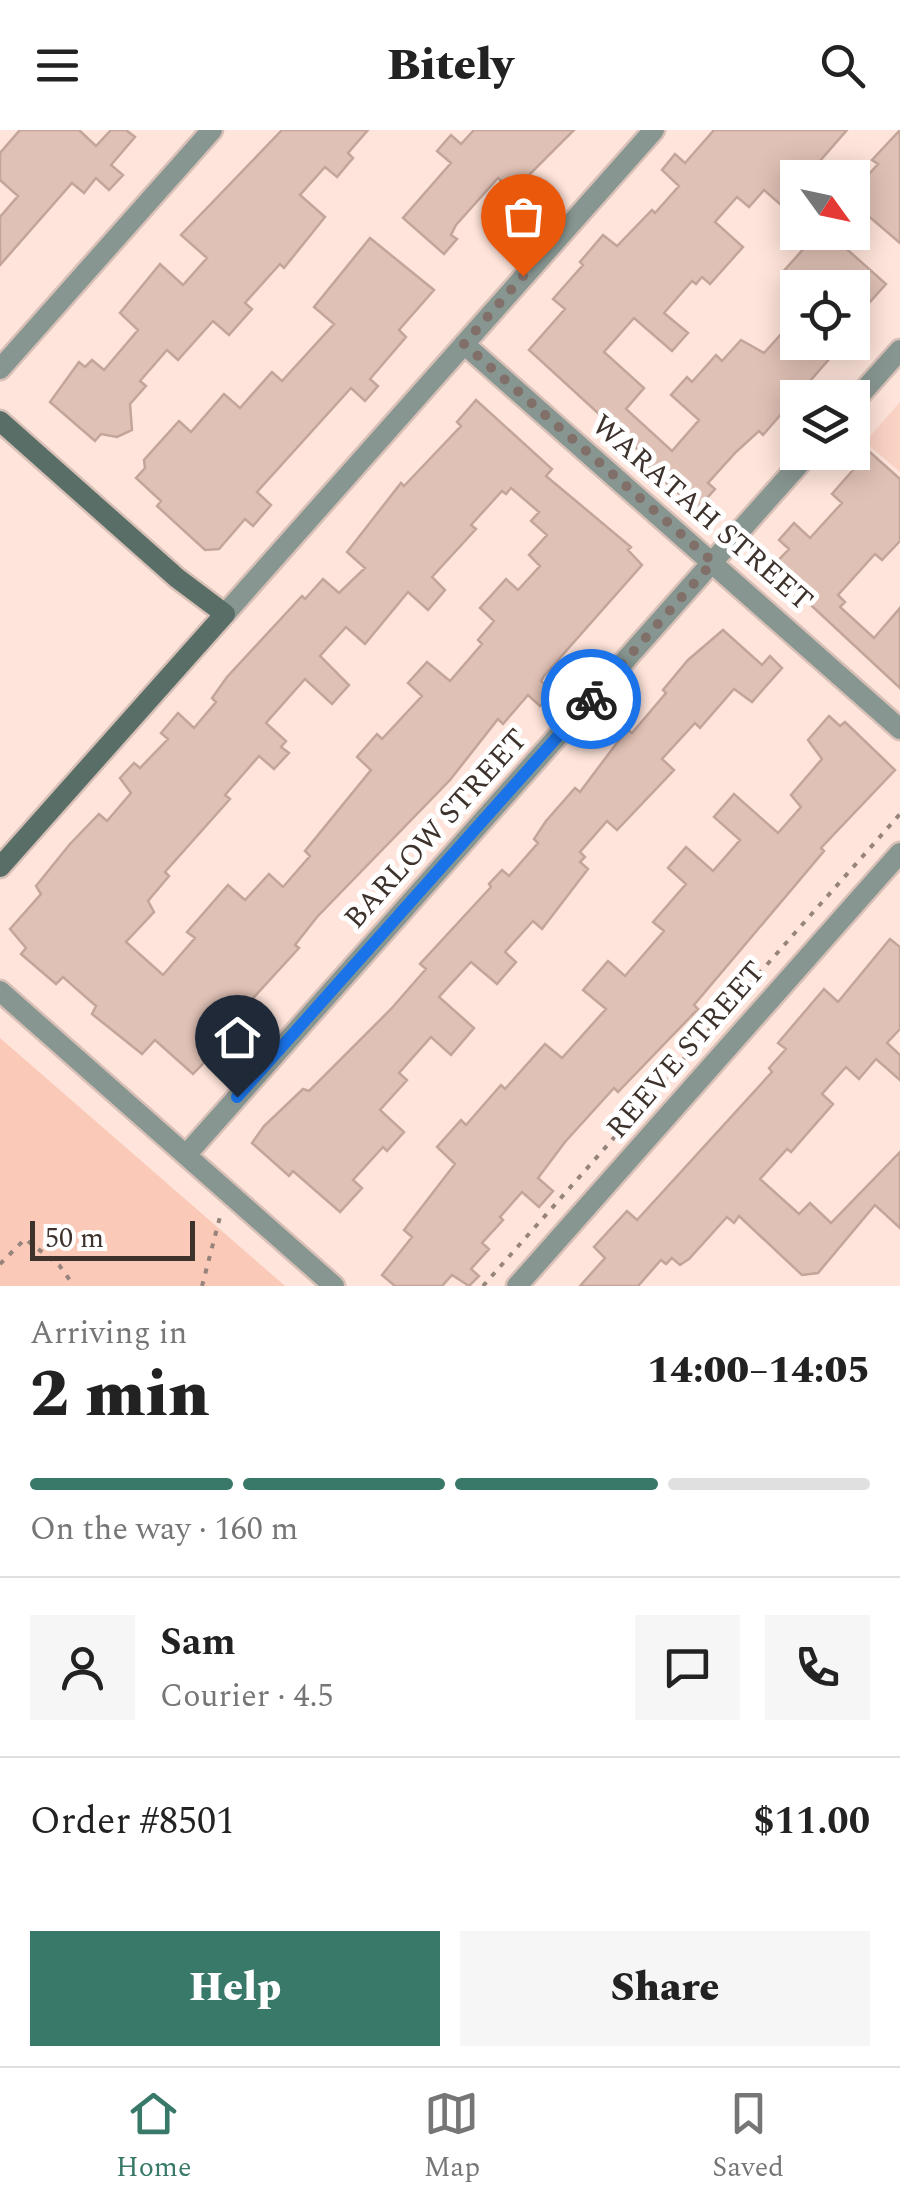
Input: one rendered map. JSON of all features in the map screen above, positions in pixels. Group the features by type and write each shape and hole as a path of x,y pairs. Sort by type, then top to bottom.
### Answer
{"street":[{"path":"0,370 212,130"},
{"path":"0,867 654,130"},
{"name":"WARATAH STREET","path":"464,344 900,729"},
{"path":"870,384 900,350"},
{"path":"0,421 177,578 225,614"},
{"name":"BARLOW STREET","path":"186,1155 794,470"},
{"name":"REEVE STREET","path":"517,1286 900,853"},
{"path":"0,991 334,1286"}],"path":[{"path":"483,1286 900,814"},
{"path":"202,1286 223,1209"},
{"path":"2,1265 25,1239 59,1265 74,1286"}],"shaded area":[{"path":"900,402 900,472 870,446 870,436"},
{"path":"0,1038 285,1286 0,1286"}],"building":[{"path":"20,130 79,130 96,146 111,130 126,130 135,137 111,165 123,175 109,190 96,178 84,193 72,183 0,265 0,217 18,196 0,180 0,153"},
{"path":"282,130 368,130 348,153 353,158 337,177 325,167 300,195 325,217 284,268 280,264 245,303 252,309 229,335 213,321 178,360 167,350 140,381 146,386 130,404 132,430 117,437 101,434 95,441 50,402 79,362 85,367 92,360 104,370 138,330 120,313 160,264 183,285 207,258 181,235"},
{"path":"474,130 574,130 513,191 498,178 456,225 451,235 457,239 444,254 403,218 451,163 437,151 451,135 461,144"},
{"path":"714,130 847,130 821,160 780,160 780,204 764,190 749,207 737,197 715,222 743,247 710,284 702,277 696,284 692,281 664,313 688,333 672,351 634,318 604,352 644,388 626,409 672,451 699,420 671,395 687,377 692,382 716,355 722,361 741,340 764,353 780,335 780,360 828,360 811,380 780,380 780,415 763,435 759,431 736,452 708,483 715,489 697,509 642,462 646,457 529,350 565,309 553,299 583,265 580,262 603,235 617,246 652,210 655,213 679,186 662,170 675,154 685,163"},
{"path":"900,130 900,243 870,217 870,173 878,164 872,160"},
{"path":"370,238 434,290 399,330 406,337 370,379 378,386 365,401 351,388 257,492 271,505 253,526 245,519 219,549 205,550 157,506 161,501 136,478 145,468 144,460 179,421 191,432 224,394 240,408 272,372 282,381 334,324 314,307"},
{"path":"802,250 848,250 886,284 870,302 870,270 785,270"},
{"path":"476,400 552,469 546,476 631,547 628,550 642,565 544,676 541,681 553,692 540,706 528,695 503,724 498,719 450,780 317,917 295,945 299,948 233,1020 242,1028 230,1042 227,1039 193,1074 155,1040 142,1054 92,1014 96,1006 63,977 56,984 21,954 26,948 10,929 41,894 36,886 70,844 99,814 107,821 131,793 120,778 134,763 140,768 168,739 161,733 178,713 194,728 216,702 212,698 227,677 302,596 305,599 323,579 339,593 365,568 347,552 401,483 404,486 461,426 457,422","holes":["511,488 539,512 531,521 547,535 529,555 540,566 518,590 506,579 480,608 494,621 478,640 482,644 450,681 427,662 408,683 422,696 382,739 377,734 357,757 371,770 305,851 310,856 283,887 269,874 245,900 228,885 187,932 195,938 163,975 126,942 154,912 148,901 169,876 165,872 230,799 225,795 259,756 274,769 289,753 281,747 286,741 266,723 305,679 332,704 349,685 320,656 346,627 365,644 408,592 428,610 445,590 432,577 476,529 471,525 502,491 506,494"]},
{"path":"870,452 900,479 900,541 882,560 875,554 838,595 845,602 840,607 874,638 900,608 900,688 771,568 789,549 779,540 794,523 810,538 842,503 832,494 853,470 870,470"},
{"path":"723,630 762,665 770,656 782,668 752,702 734,689 700,728 695,723 662,759 674,770 617,830 607,821 580,852 585,857 580,862 588,869 542,929 533,921 505,952 516,962 497,984 471,962 439,997 474,1028 451,1055 431,1037 399,1073 407,1080 380,1110 404,1132 387,1151 383,1147 353,1180 362,1188 340,1212 293,1171 289,1176 252,1143 264,1126 303,1089 309,1091 391,1009 426,969 420,964 491,887 489,884 502,870 509,876 538,843 534,839 546,821 575,788 580,792 628,730 632,733 666,693 663,690 688,660"},
{"path":"829,716 840,726 845,722 895,770 821,848 824,851 694,1005 698,1009 618,1092 614,1088 565,1142 538,1178 553,1191 539,1207 522,1192 500,1217 503,1220 482,1243 489,1249 471,1269 479,1276 469,1286 452,1275 442,1286 395,1286 382,1275 412,1237 404,1230 455,1164 437,1147 461,1120 466,1125 501,1085 505,1089 545,1044 562,1058 606,1009 583,990 608,961 625,976 664,931 653,922 686,884 668,868 686,847 713,871 740,840 714,817 734,794 778,833 801,807 791,795 822,759 808,740"},
{"path":"890,939 900,947 900,1029 887,1043 900,1055 900,1080 876,1059 859,1079 846,1067 822,1094 833,1104 791,1152 787,1149 760,1179 799,1214 810,1203 831,1223 900,1152 900,1228 875,1205 818,1273 802,1275 739,1216 734,1223 727,1217 689,1259 680,1265 672,1258 666,1264 661,1260 638,1286 580,1286 605,1258 594,1247 627,1211 637,1220 772,1072 769,1068 786,1049 778,1043 824,989 838,1002"}],"way so far":[{"path":"523,276 464,344 713,562 591,699"}],"route":[{"path":"237,1097 591,699"}]}
